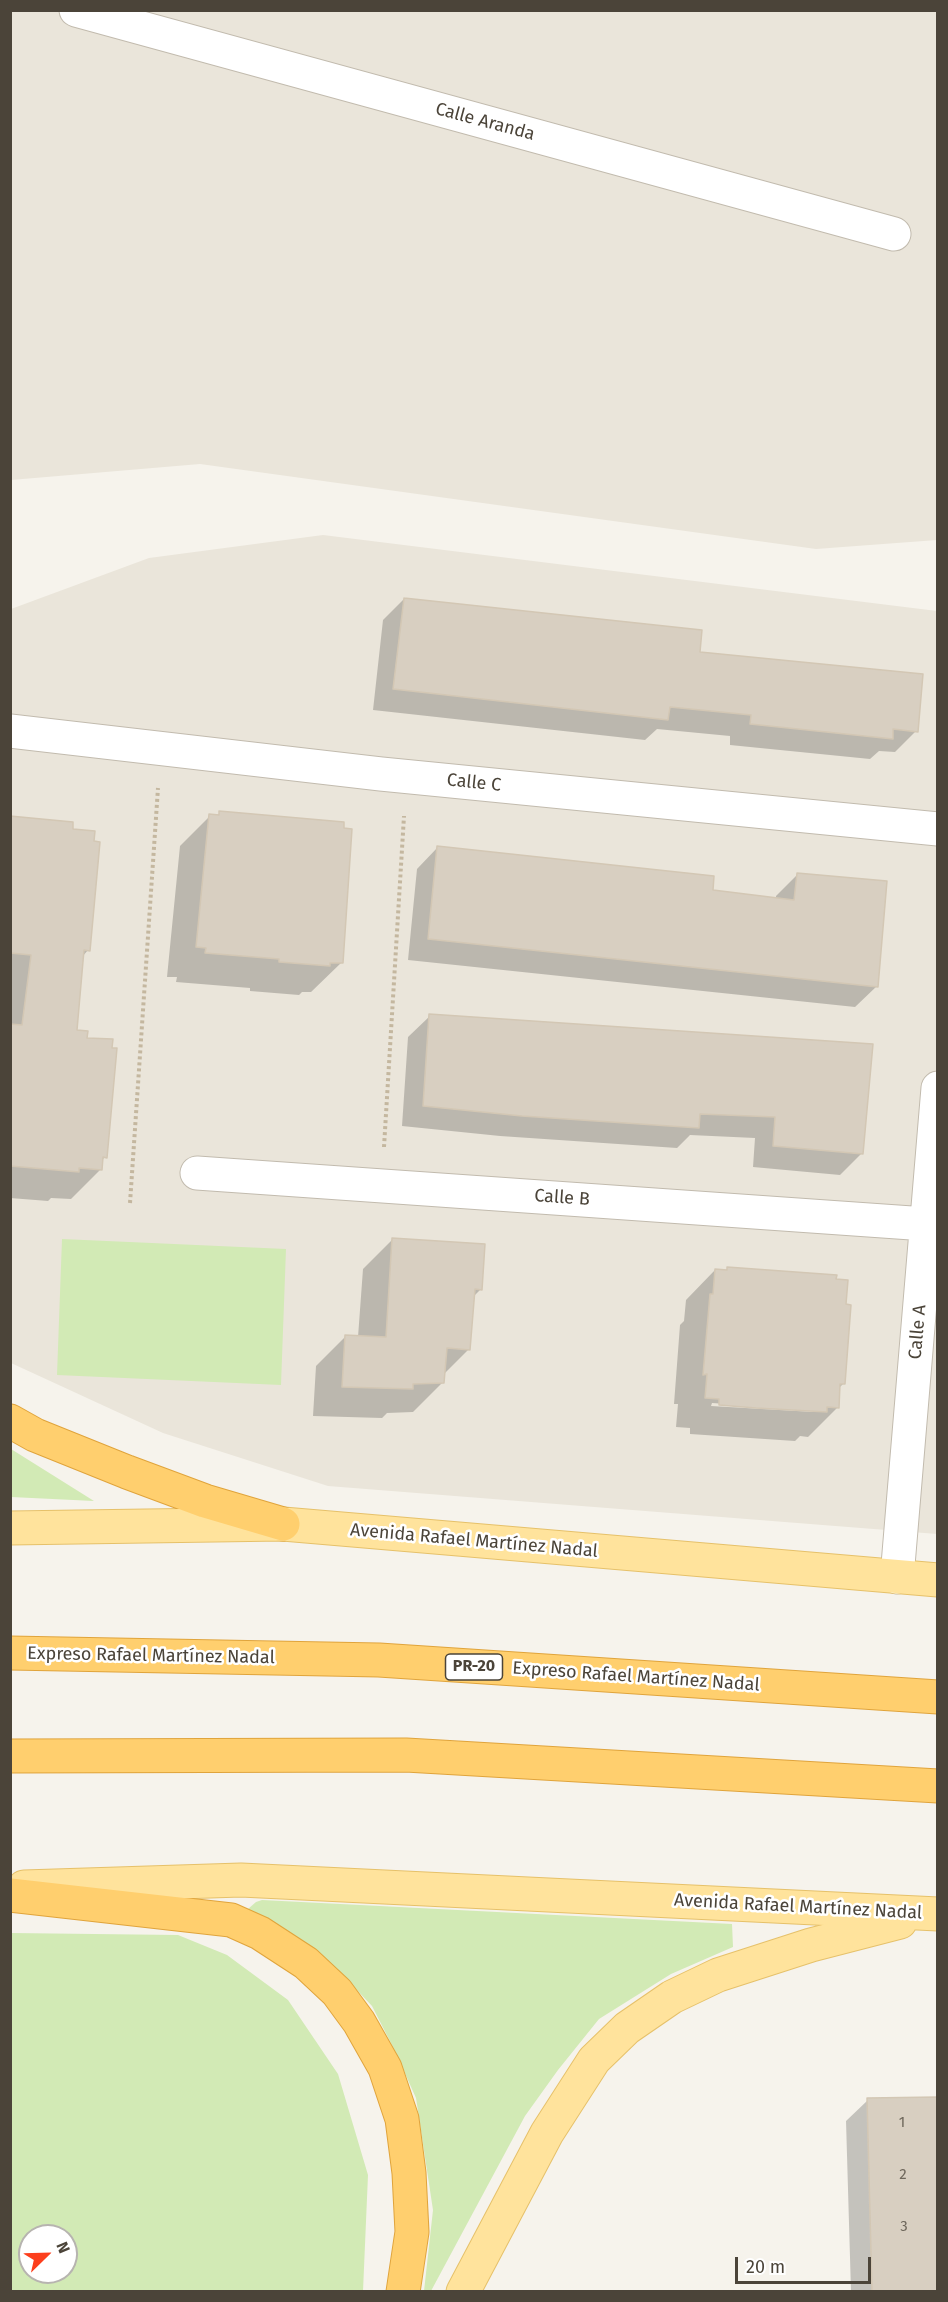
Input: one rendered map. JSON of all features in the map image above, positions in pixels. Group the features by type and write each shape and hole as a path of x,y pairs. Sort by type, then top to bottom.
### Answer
{"highway":[{"path":"10,1421 35,1435 128,1472 205,1501 283,1524"},
{"name":"Expreso Rafael Martínez Nadal","path":"10,1653 379,1660 938,1697"},
{"path":"10,1756 406,1755 938,1786"},
{"path":"10,1895 231,1920 260,1933 306,1963 337,1992 359,2022 385,2068 402,2119 409,2173 412,2232 403,2292"}],"main road":[{"name":"Avenida Rafael Martínez Nadal","path":"10,1528 283,1524 938,1580"},
{"name":"Avenida Rafael Martínez Nadal","path":"10,1887 241,1880 934,1914"},
{"path":"463,2292 547,2133 594,2060 627,2028 672,1997 718,1975 811,1945 934,1914"}],"street":[{"name":"Calle Aranda","path":"76,10 894,234"},
{"name":"Calle C","path":"10,731 406,776 938,829"},
{"name":"Calle A","path":"897,1577 938,1088"},
{"name":"Calle B","path":"197,1173 926,1224"}],"path":[{"path":"130,1203 160,749"},
{"path":"382,1185 406,776"}],"shaded area":[{"path":"11,11 937,11 937,540 816,549 200,464 11,480"},
{"path":"323,535 937,611 937,1534 328,1486 163,1433 11,1363 11,609 149,558"}],"green space":[{"path":"62,1239 286,1249 281,1385 57,1375"},
{"path":"11,1449 94,1501 11,1497"},
{"path":"262,1900 732,1924 733,1947 671,1974 599,2019 525,2116 431,2291 424,2291 433,2210 416,2098 372,2006 335,1967 254,1917 248,1909"},
{"path":"11,1933 178,1935 227,1955 288,2000 338,2074 368,2175 363,2291 11,2291"}],"building":[{"path":"404,598 702,630 700,652 923,674 918,732 893,729 893,739 750,724 751,715 670,707 668,720 393,689"},
{"path":"219,811 344,822 344,828 352,829 343,963 330,963 330,966 279,962 279,959 205,953 206,948 196,947 209,814 219,815"},
{"path":"10,816 73,822 73,829 95,831 94,841 100,842 90,951 84,950 77,1030 88,1031 87,1038 113,1039 112,1048 117,1048 107,1158 103,1157 102,1170 79,1168 79,1172 10,1166 10,1024 22,1025 31,955 10,953"},
{"path":"437,846 714,876 713,890 794,900 797,873 887,881 878,987 428,939"},
{"path":"429,1014 873,1044 863,1154 773,1146 775,1117 700,1114 699,1128 522,1116 423,1106"},
{"path":"392,1238 485,1244 482,1290 475,1289 470,1350 447,1348 444,1383 413,1384 413,1389 342,1387 345,1335 386,1337"},
{"path":"727,1267 837,1275 836,1279 848,1280 846,1304 851,1305 845,1384 840,1384 839,1408 827,1407 827,1412 756,1408 719,1405 719,1399 705,1398 707,1374 703,1375 710,1294 713,1294 715,1269 727,1270"},
{"path":"938,2097 938,2292 872,2292 867,2098"}]}
